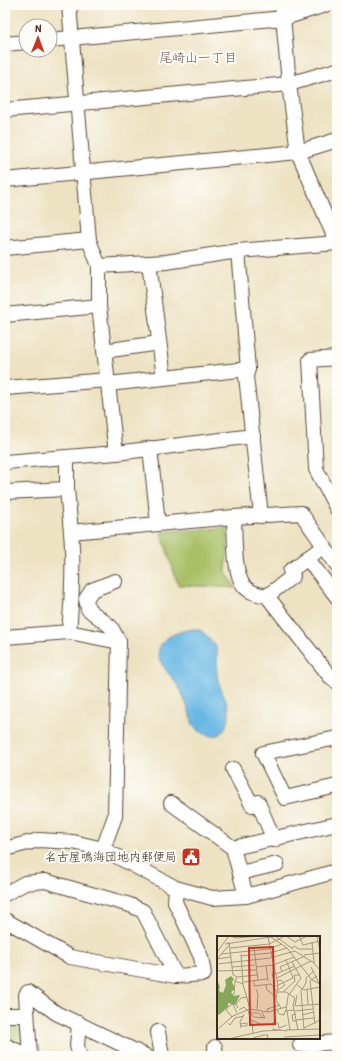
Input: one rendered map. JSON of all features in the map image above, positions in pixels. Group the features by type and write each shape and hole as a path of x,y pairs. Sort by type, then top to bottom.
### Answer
{"street":[{"path":"69,5 89,240 99,266 99,306 116,453"},
{"path":"58,39 325,5"},
{"path":"99,266 166,262 238,251 337,243 298,152 289,84 283,11"},
{"path":"5,44 18,43"},
{"path":"5,110 289,84 337,70"},
{"path":"5,180 298,152 337,140"},
{"path":"5,248 89,240"},
{"path":"238,251 248,369 246,376 261,516"},
{"path":"149,263 164,378"},
{"path":"5,315 99,306"},
{"path":"104,350 159,343"},
{"path":"337,358 310,360 316,469 337,509"},
{"path":"5,388 164,378 248,369"},
{"path":"5,462 116,453 253,436"},
{"path":"150,448 158,524"},
{"path":"67,457 67,489 73,552 73,594 69,632"},
{"path":"5,492 67,489"},
{"path":"71,532 234,517 301,513 329,547 337,565"},
{"path":"234,517 236,568 243,585 254,594 267,596 332,679 337,682"},
{"path":"267,596 293,576 290,571 307,558 329,547"},
{"path":"307,558 337,597"},
{"path":"103,849 115,816 119,642 111,627 88,609 86,599 92,590 115,581"},
{"path":"5,637 69,632 119,642"},
{"path":"337,738 263,752 285,798 337,786"},
{"path":"233,769 252,805 258,802 274,840"},
{"path":"171,804 233,848 246,896"},
{"path":"233,848 274,840 337,824"},
{"path":"5,849 39,840 73,842 103,849 176,888 212,898 246,896 337,870"},
{"path":"240,873 277,864"},
{"path":"5,894 25,883 45,880 130,905 143,911 176,976"},
{"path":"5,920 70,957 176,976 204,974 201,957 175,902 176,888"},
{"path":"5,1045 29,1056 26,1015 26,994 28,992 56,1013 146,1056"},
{"path":"5,1015 26,1015"},
{"path":"79,1023 77,1046 80,1056"},
{"path":"158,1032 162,1056"},
{"path":"300,1045 337,1042"}],"green space":[{"path":"228,528 226,572 236,588 178,585 161,532"},
{"path":"5,1021 21,1021 23,1045 19,1047 5,1040"}],"water":[{"path":"193,629 200,630 205,634 214,644 217,651 217,676 229,714 226,726 222,732 215,736 205,734 193,725 189,710 180,689 162,664 159,656 159,649 166,639 178,632"}],"place":[{"name":"名古屋鳴海団地内郵便局","path":"191,857"}],"district":[{"name":"尾崎山一丁目","path":"198,57"}]}
